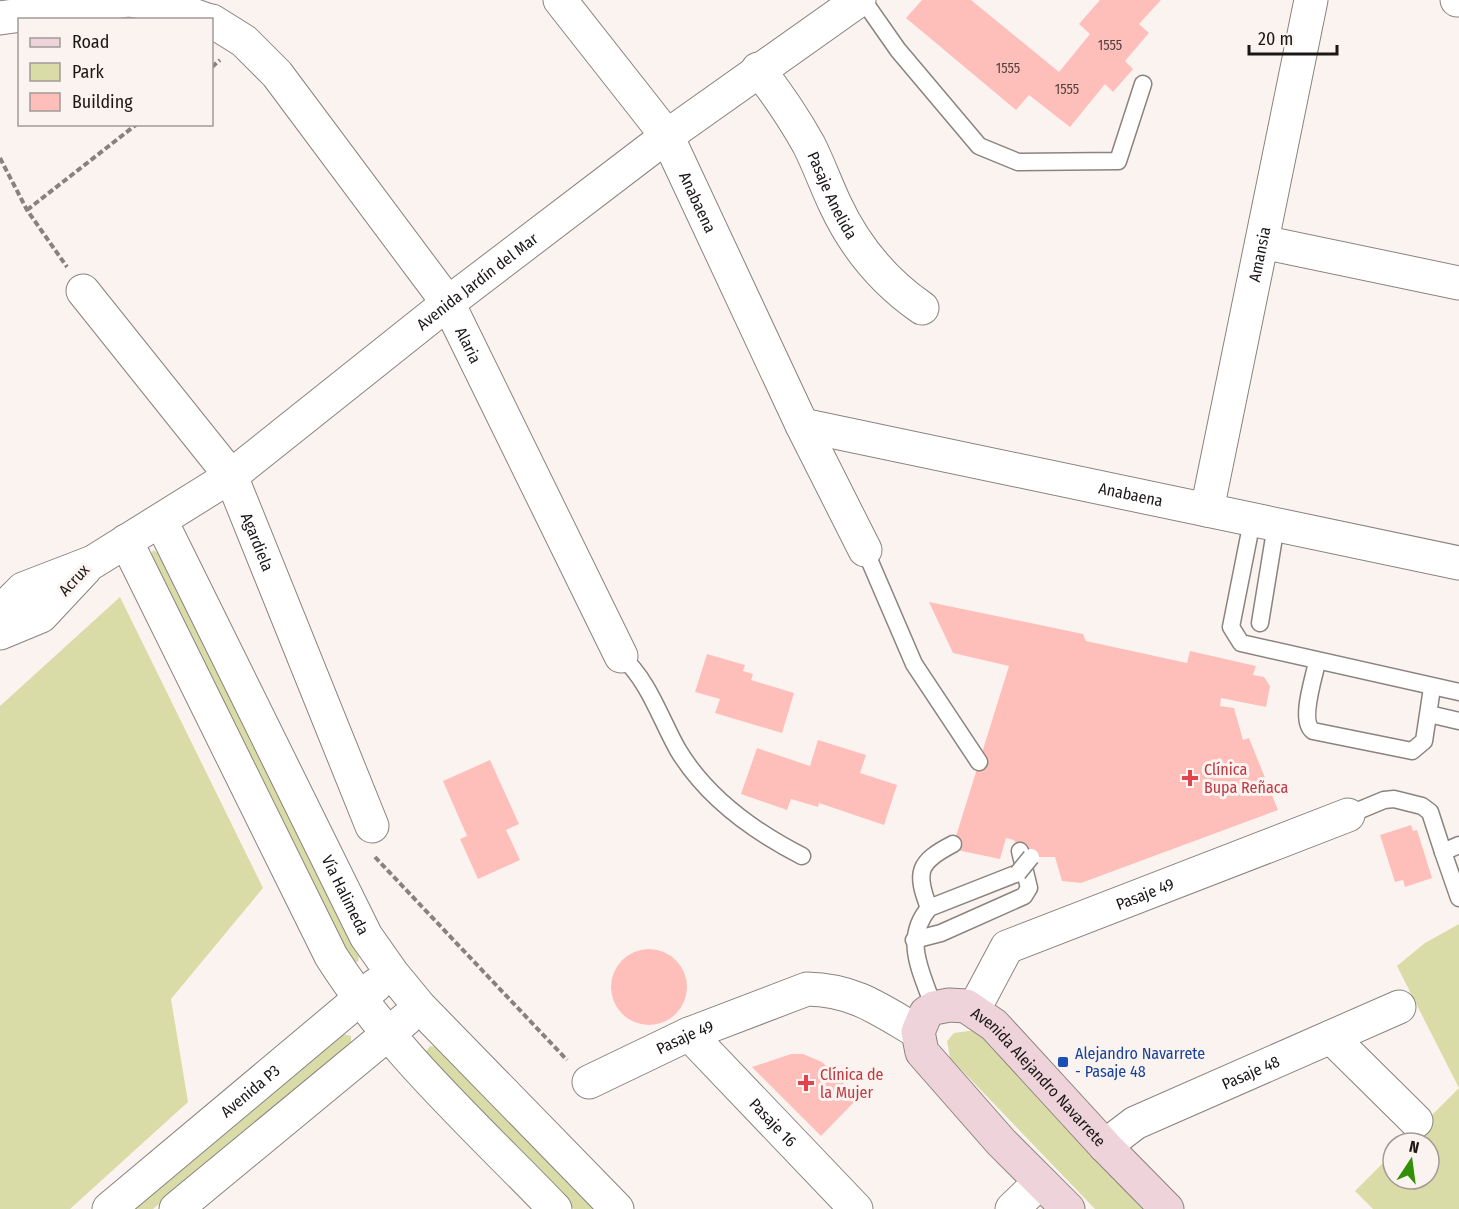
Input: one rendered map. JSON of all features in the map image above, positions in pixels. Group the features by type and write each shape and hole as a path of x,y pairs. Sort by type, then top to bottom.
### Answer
{"street":[{"path":"0,18 129,0 167,6 201,18"},
{"name":"Anabaena","path":"560,0 667,136 802,425 865,550"},
{"name":"Avenida Jardín del Mar","path":"93,561 231,476 448,303 667,136 758,69 861,0"},
{"name":"Amansia","path":"1208,510 1311,0"},
{"name":"Alaria","path":"213,22 244,42 277,74 448,303 621,656"},
{"name":"Pasaje Anelida","path":"758,69 803,135 835,203 864,254 894,287 922,308"},
{"path":"1262,242 1459,283"},
{"name":"Agardiela","path":"83,291 231,476 372,826"},
{"name":"Anabaena","path":"802,425 1459,563"},
{"name":"Vía Halimeda","path":"161,520 366,936 392,973 420,1006 617,1209"},
{"path":"126,541 331,956 359,999 388,1034 555,1209"},
{"name":"Acrux","path":"0,612 23,589 93,561"},
{"name":"Acrux","path":"0,633 41,616 93,561"},
{"name":"Pasaje 49","path":"974,1009 1007,947 1348,815"},
{"name":"Avenida P3","path":"109,1209 392,973"},
{"name":"Pasaje 49","path":"589,1082 689,1034 807,989 827,989 857,996 926,1020"},
{"name":"Avenida Alejandro Navarrete","path":"926,1020 950,1005 974,1009 994,1024 1105,1146 1167,1209"},
{"path":"176,1209 420,1006"},
{"name":"Pasaje 48","path":"1105,1146 1135,1123 1399,1007"},
{"path":"926,1020 922,1052 956,1094 1068,1209"},
{"name":"Pasaje 16","path":"689,1034 856,1209"},
{"path":"1330,1038 1416,1121"},
{"path":"1012,1209 1040,1182"}],"lane":[{"path":"861,0 898,50 979,146 1018,162 1118,161 1143,84"},
{"path":"1260,623 1264,523"},
{"path":"1264,523 1231,627 1236,638 1247,646 1432,688 1459,692"},
{"path":"865,550 914,664 979,762"},
{"path":"621,656 642,680 679,751 699,779 722,804 749,826 802,856"},
{"path":"1317,662 1306,717 1307,724 1313,731 1412,751 1424,741 1432,688"},
{"path":"1428,714 1459,721"},
{"path":"1348,815 1384,800 1394,799 1422,806 1430,812 1459,898"},
{"path":"929,908 922,889 921,875 924,863 932,855 953,844"},
{"path":"1443,852 1459,845"},
{"path":"914,940 941,933 1024,896 1029,888 1026,854 1018,873 929,908 919,920 914,940 926,1020"}],"path":[{"path":"27,210 134,126"},
{"path":"0,158 27,210 83,291"},
{"path":"372,826 375,860 589,1082"}],"green space":[{"path":"153,550 158,553 359,955 358,962 350,959 151,555"},
{"path":"120,597 263,888 171,999 188,1102 70,1209 0,1209 0,706"},
{"path":"1459,924 1459,1088 1397,966 1425,943"},
{"path":"976,1030 1148,1209 1095,1209 950,1058 947,1041 954,1033"},
{"path":"344,1034 351,1036 351,1043 153,1209 133,1209"},
{"path":"430,1046 437,1047 597,1209 574,1209 427,1059 425,1053"},
{"path":"1459,1088 1459,1209 1373,1209 1355,1191 1381,1165 1381,1191 1441,1191 1441,1131 1416,1131"}],"building":[{"path":"922,0 971,0 1059,72 1090,34 1079,24 1100,0 1161,0 1139,24 1149,33 1125,61 1133,69 1113,92 1105,84 1070,127 1029,95 1016,110 906,18"},
{"path":"929,602 1083,634 1086,641 1187,663 1190,651 1256,666 1253,675 1264,677 1270,686 1266,707 1221,698 1220,706 1234,708 1243,740 1249,738 1278,810 1081,883 1062,881 1055,857 1031,857 1020,851 1014,840 1006,838 1000,859 952,849 1009,666 953,653"},
{"path":"707,654 745,665 743,671 753,674 751,680 794,693 782,733 715,713 720,699 695,692"},
{"path":"818,740 866,755 860,773 897,785 884,825 819,803 818,807 791,799 787,810 741,794 757,748 810,766"},
{"path":"490,760 519,824 506,830 520,860 478,879 460,839 467,836 443,781"},
{"path":"1411,825 1413,831 1417,830 1432,878 1405,887 1403,880 1395,882 1380,835"},
{"path":"649,949 664,952 676,960 684,972 687,987 684,1002 676,1014 664,1022 649,1025 634,1022 622,1014 614,1002 611,987 614,972 622,960 634,952"},
{"name":"Clínica de la Mujer","path":"791,1054 803,1054 822,1062 858,1098 821,1136 752,1067"}],"place":[{"name":"Clínica Bupa Reñaca","path":"1190,778"},
{"name":"Alejandro Navarrete - Pasaje 48","path":"1063,1062"},
{"name":"Clínica de la Mujer","path":"806,1083"}]}
